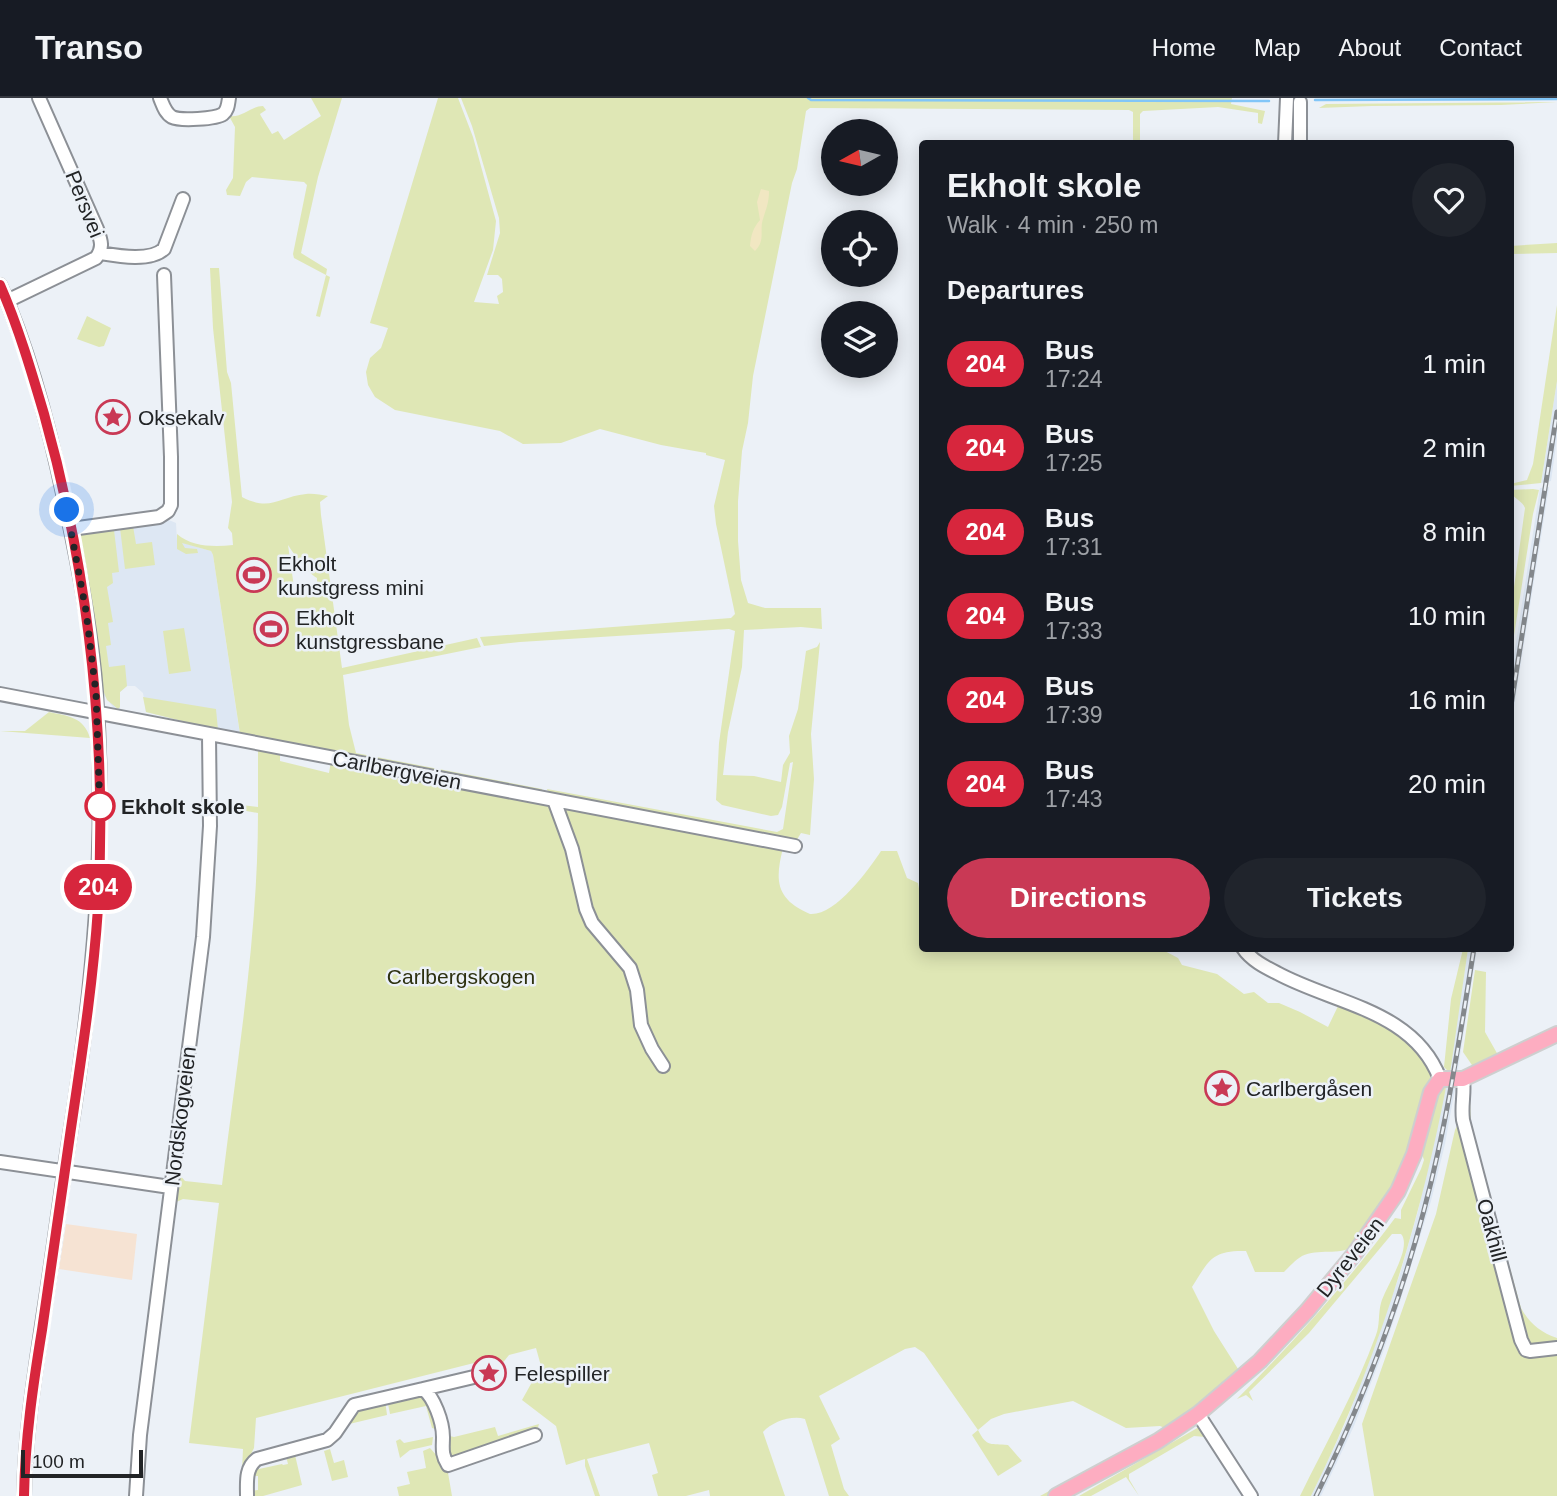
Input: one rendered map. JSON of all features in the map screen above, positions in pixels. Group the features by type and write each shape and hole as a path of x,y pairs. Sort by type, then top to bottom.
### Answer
{"main road":[{"path":"1440,1079 1460,1079 1557,1034"},
{"name":"Dyreveien","path":"1056,1496 1158,1441 1198,1414 1259,1361 1307,1311 1381,1217 1407,1172 1431,1092 1440,1079"}],"street":[{"name":"Persvei","path":"3,295 96,258 100,253 102,240 39,98"},
{"path":"160,98 166,111 174,118 221,115 227,110 229,98"},
{"path":"1286,140 1294,100"},
{"path":"1294,100 1299,140"},
{"path":"100,253 138,256 160,253 164,249 183,199"},
{"path":"71,529 159,517 168,511 171,505 172,468 164,275"},
{"path":"3,295 29,362 50,436 71,529 86,611 96,693 100,812 97,926 28,1427 24,1496"},
{"name":"Carlbergveien","path":"0,694 795,846"},
{"name":"Nordskogveien","path":"136,1496 140,1435 207,898 210,826 208,735"},
{"path":"554,800 572,849 589,916 596,929 631,968 637,990 641,1025 663,1066"},
{"path":"1247,952 1264,966 1303,987 1388,1019 1429,1057 1440,1079"},
{"name":"Oakhill","path":"1460,1079 1465,1091 1461,1105 1463,1120 1521,1340 1526,1350 1530,1351 1557,1348"},
{"path":"0,1162 170,1187"},
{"path":"247,1496 247,1474 251,1464 257,1459 327,1440 335,1433 349,1409 357,1403 478,1376"},
{"path":"423,1389 429,1395 436,1411 443,1434 443,1456 448,1465 536,1435"},
{"path":"1198,1414 1251,1496"}],"shaded area":[{"path":"1557,381 1557,438 1551,481 1541,483"},
{"path":"1549,487 1514,708 1514,655 1540,488"},
{"name":"Ekholt skole","path":"166,519 176,523 177,541 211,551 213,555 240,735 146,712 143,693 135,686 127,686 120,692 120,709 113,707 104,695 81,534"},
{"path":"1468,952 1477,952 1457,1075 1450,1073"},
{"path":"1447,1082 1456,1083 1445,1144 1431,1201 1399,1305 1354,1426 1321,1496 1311,1496 1347,1420 1400,1274 1418,1211"},
{"path":"66,1224 137,1234 132,1280 59,1269"}],"green space":[{"path":"311,98 342,98 318,177 301,253 327,269 326,275 294,258 293,254 307,185 304,182 252,177 246,182 240,196 227,195 226,190 233,178 235,127 229,116 263,106 266,110 260,114 272,134 278,131 284,140 321,116"},
{"path":"438,98 458,98 473,137 496,221 493,250 474,302 499,304 497,296 503,292 502,279 498,275 487,275 500,233 499,218 461,98 1232,98 1231,104 1265,111 1262,124 1258,123 1258,113 1218,107 1143,111 1140,114 1140,140 1133,140 1133,112 1129,110 810,108 806,111 797,169 753,376 742,451 738,541 741,580 748,603 765,608 821,608 822,629 801,627 744,630 742,667 728,732 723,775 754,776 781,782 783,765 790,753 789,736 798,709 806,651 817,647 820,642 811,734 814,779 810,835 801,833 795,843 549,795 547,789 777,832 783,829 793,762 790,763 778,815 771,816 722,805 716,800 719,743 735,631 729,629 484,646 480,637 731,618 735,614 714,506 725,460 706,453 661,445 600,429 561,443 523,444 500,431 395,410 375,397 368,385 366,372 370,358 381,348 388,328 370,323"},
{"path":"1557,102 1501,105 1319,108 1326,104"},
{"path":"1557,243 1557,253 1514,254 1514,246"},
{"path":"210,268 219,268 227,372 231,383 242,497 268,503 306,494 328,496 320,502 321,515 342,668 477,638 481,647 343,675 349,725 356,753 542,789 543,795 240,734 213,555 211,551 182,543 185,548 197,549 198,553 186,554 177,549 177,534 196,544 233,545 232,533 228,528 232,502 213,328","holes":["288,545 317,578 314,595 313,592 295,594"]},
{"path":"326,275 330,277 320,317 316,316"},
{"path":"1557,305 1557,381 1541,483 1514,486 1514,483 1527,480 1533,464"},
{"path":"87,316 111,328 104,346 99,347 77,339"},
{"path":"1514,490 1539,490 1514,635 1514,587 1525,508 1514,496"},
{"path":"133,526 136,544 152,542 155,565 125,569 120,528"},
{"path":"111,528 114,530 119,572 112,573 113,583 107,587 113,622 108,623 111,645 106,646 109,667 125,665 127,686 120,692 118,709 107,700 102,688 93,610 80,537 81,534"},
{"path":"184,628 191,671 169,674 163,631"},
{"path":"143,697 216,709 218,730 146,712"},
{"path":"49,712 69,716 79,722 90,738 0,731 25,731"},
{"name":"Carlbergskogen","path":"258,744 280,750 280,761 329,773 331,761 783,848 779,870 780,887 790,902 810,914 820,913 840,900 881,851 897,851 907,878 918,883 919,952 1167,952 1178,958 1182,965 1217,974 1244,994 1254,992 1268,1003 1279,1003 1328,1027 1340,1002 1361,1010 1414,1045 1433,1075 1402,1175 1354,1246 1302,1256 1284,1272 1255,1272 1246,1251 1218,1255 1203,1270 1192,1287 1214,1331 1240,1372 1163,1433 1048,1496 1040,1496 1165,1428 1126,1428 1073,1401 1004,1414 991,1419 978,1430 924,1353 915,1347 905,1349 819,1396 840,1439 831,1445 844,1489 849,1496 829,1496 805,1419 794,1418 777,1422 763,1432 785,1496 710,1496 709,1490 686,1496 658,1496 652,1475 658,1473 649,1443 587,1459 600,1496 595,1496 585,1459 566,1465 556,1426 522,1400 541,1366 536,1348 509,1355 493,1375 492,1362 489,1363 491,1375 479,1373 474,1363 256,1418 254,1448 245,1466 241,1491 243,1449 189,1443 219,1203 183,1199 174,1203 179,1174 185,1181 222,1185 251,953 258,813 230,808 229,813 222,812 225,807 214,804 216,799 216,802 258,807"},
{"path":"1462,952 1468,952 1450,1073 1444,1067 1451,999"},
{"path":"1475,970 1486,972 1485,1032 1498,1055 1474,1068 1463,1052"},
{"path":"1447,1082 1424,1189 1375,1345 1356,1396 1311,1496 1300,1496 1368,1356 1378,1327 1381,1303 1404,1248 1401,1234 1392,1234 1309,1333 1249,1392 1253,1401 1246,1395 1237,1399 1319,1311 1395,1218 1401,1219 1401,1210 1424,1160 1420,1148 1433,1097"},
{"path":"1470,1100 1471,1127 1521,1308 1536,1327 1557,1338 1557,1496 1374,1496 1362,1424 1436,1214 1455,1130"},
{"path":"424,1394 439,1430 432,1428 426,1406 390,1414 387,1399"},
{"path":"385,1400 387,1415 345,1425 351,1411"},
{"path":"539,1424 537,1431 450,1459 445,1435 454,1437 495,1427 498,1436"},
{"path":"1199,1427 1206,1437 1194,1436 1129,1474 1139,1496 1126,1477 1091,1496 1079,1496"},
{"path":"978,1430 987,1442 1008,1445 1022,1461 998,1476 972,1435"},
{"path":"433,1437 432,1445 410,1450 400,1458 396,1441 400,1439 404,1443"},
{"path":"430,1448 447,1467 452,1496 399,1496 397,1487 410,1484 407,1472 426,1468 423,1451"},
{"path":"330,1449 334,1463 344,1460 348,1477 332,1481 324,1451"},
{"path":"295,1455 302,1485 263,1496 251,1496 251,1491 258,1490 258,1476 252,1476 257,1463 259,1469 288,1464 286,1456"}],"sand":[{"path":"761,189 769,191 769,195 761,239 755,251 750,246 753,232 760,220 757,202"}],"waterway":[{"path":"808,98 1269,101"},
{"path":"1315,100 1557,99"}],"railway":[{"path":"1514,686 1557,412"},
{"path":"1316,1496 1371,1371 1416,1241 1443,1127 1473,952"}],"bus line":[{"name":"204","path":"0,285 29,362 50,436 71,529 86,611 96,693 100,812 96,935 28,1427 24,1496"}],"place":[{"name":"Oksekalv","path":"113,417"},
{"name":"Ekholt kunstgress mini","path":"254,575"},
{"name":"Ekholt kunstgressbane","path":"271,629"},
{"name":"Ekholt skole","path":"100,806"},
{"name":"Carlbergåsen","path":"1222,1088"},
{"name":"Felespiller","path":"489,1373"}],"route":[{"path":"67,510 86,611 96,693 100,812 100,806"}]}
